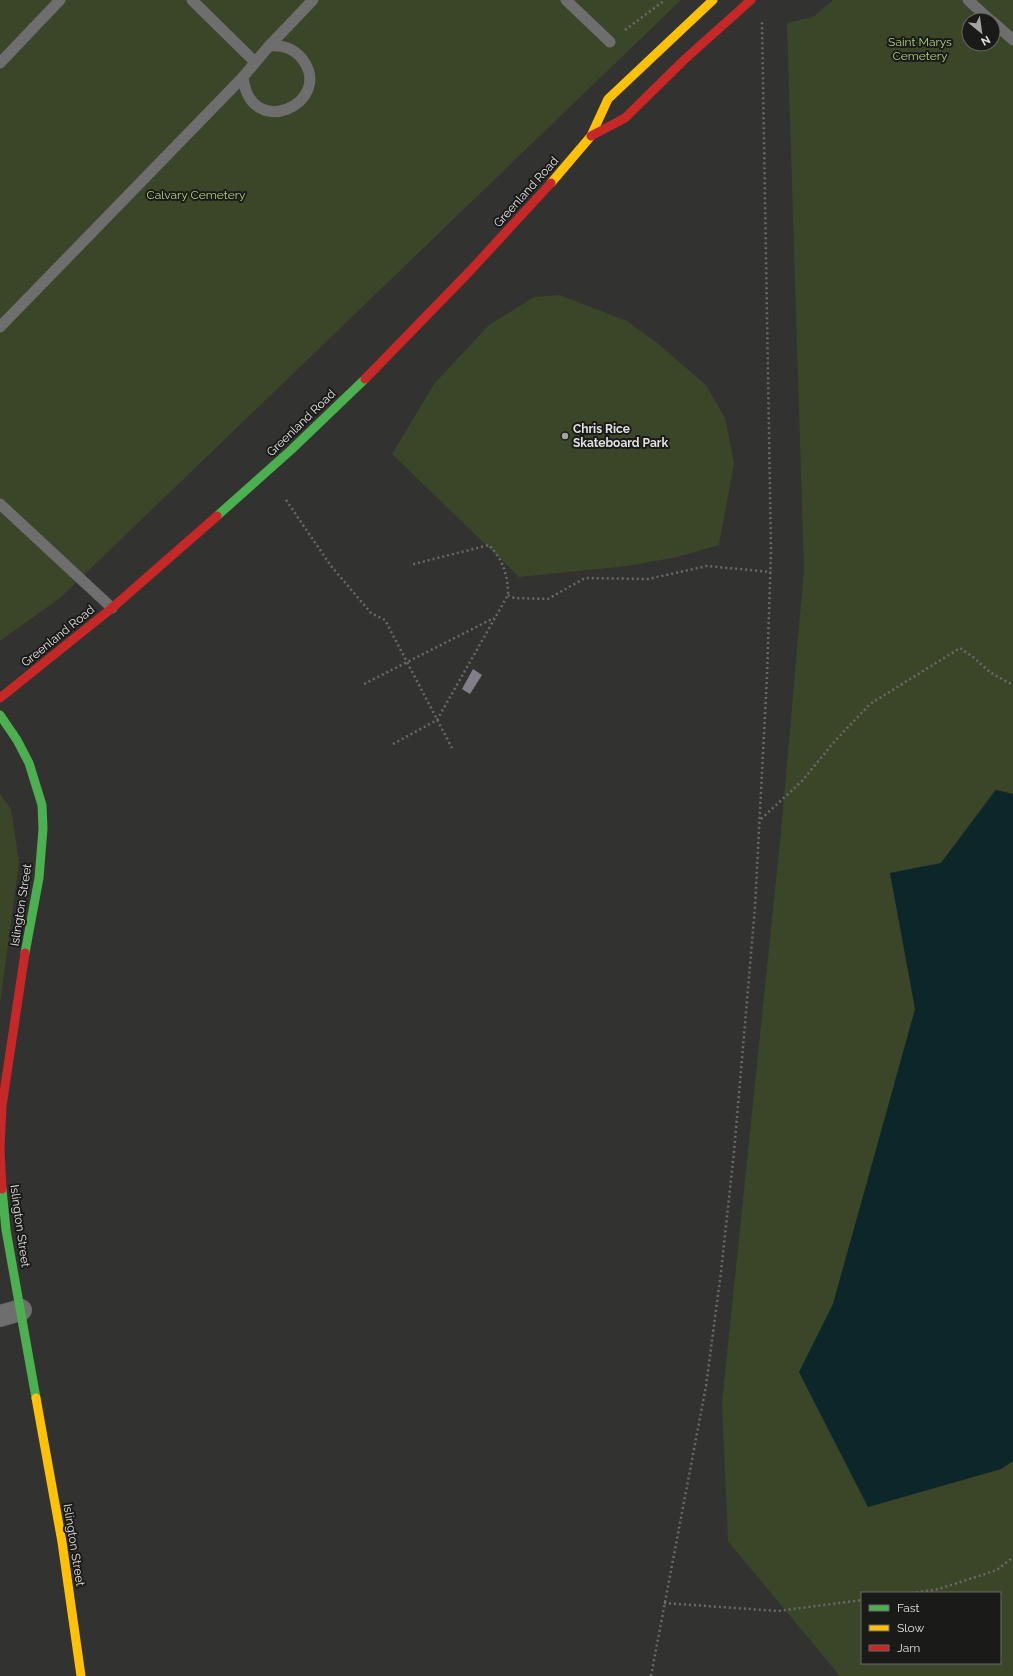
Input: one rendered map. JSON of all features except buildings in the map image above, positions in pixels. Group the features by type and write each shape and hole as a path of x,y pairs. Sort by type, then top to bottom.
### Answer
{"main road":[{"name":"Greenland Road","path":"0,698 158,569 250,487 385,359 536,199 591,136 608,99 713,0"},
{"name":"Greenland Road","path":"591,136 625,118 685,59 751,0"},
{"name":"Islington Street","path":"0,715 17,740 29,763 42,805 43,823 39,878 20,983 2,1106 0,1142 2,1194 5,1222 62,1542 81,1676"}],"street":[{"path":"0,1316 21,1310"}],"lane":[{"path":"0,63 60,0"},
{"path":"192,0 255,62"},
{"path":"0,328 243,77 269,46 313,0"},
{"path":"566,0 610,42"},
{"path":"968,0 981,12"},
{"path":"1001,29 1013,40"},
{"path":"243,77 244,88 249,98 256,106 266,110 277,112 288,110 298,104 305,96 309,85 309,74 306,64 299,55 290,48 280,45 269,46"},
{"path":"0,504 112,608"}],"path":[{"path":"610,42 665,0"},
{"path":"651,1676 706,1386 721,1272 744,1044 755,907 771,572 769,367 764,207 762,14"},
{"path":"286,500 331,566 371,613 385,620 452,748"},
{"path":"393,744 437,720 494,617 508,595 508,583 505,567 497,553 489,545 410,565"},
{"path":"508,595 514,598 548,599 585,578 648,579 707,566 771,572"},
{"path":"364,684 494,617"},
{"path":"760,819 802,782 834,742 870,704 960,648 973,656 991,674 1013,685"},
{"path":"918,1592 939,1589 996,1570 1013,1557"},
{"path":"664,1603 778,1612 861,1600"}],"green space":[{"name":"Calvary Cemetery","path":"0,0 681,0 60,598 0,641"},
{"name":"Saint Marys Cemetery","path":"833,0 1013,0 1013,794 995,790 941,863 890,873 916,1009 833,1304 799,1372 868,1507 1001,1469 1013,1461 1013,1676 840,1676 728,1541 722,1403 781,832 804,570 787,23 813,17"},
{"name":"Chris Rice Skateboard Park","path":"560,295 627,321 656,342 706,385 725,418 734,463 719,545 677,557 628,566 519,577 392,454 434,384 489,325 534,297"},
{"path":"0,794 11,809 19,862 0,1004"}],"water":[{"path":"996,790 1013,794 1013,1461 1001,1469 868,1507 799,1372 833,1304 915,1009 890,873 941,863"}],"traffic: fast":[{"path":"217,516 291,450 365,379"},
{"path":"0,715 17,740 29,763 42,805 43,829 39,878 25,953"},
{"path":"2,1189 6,1230 36,1398"}],"traffic: slow":[{"path":"551,183 591,136 608,99 713,0"},
{"path":"36,1398 62,1542 81,1676"}],"traffic: jam":[{"path":"591,136 625,118 685,59 751,0"},
{"path":"365,379 469,272 551,183"},
{"path":"0,698 112,608 217,516"},
{"path":"2,1189 0,1149 2,1106 25,953"}],"place":[{"name":"Chris Rice Skateboard Park","path":"565,436"}]}
